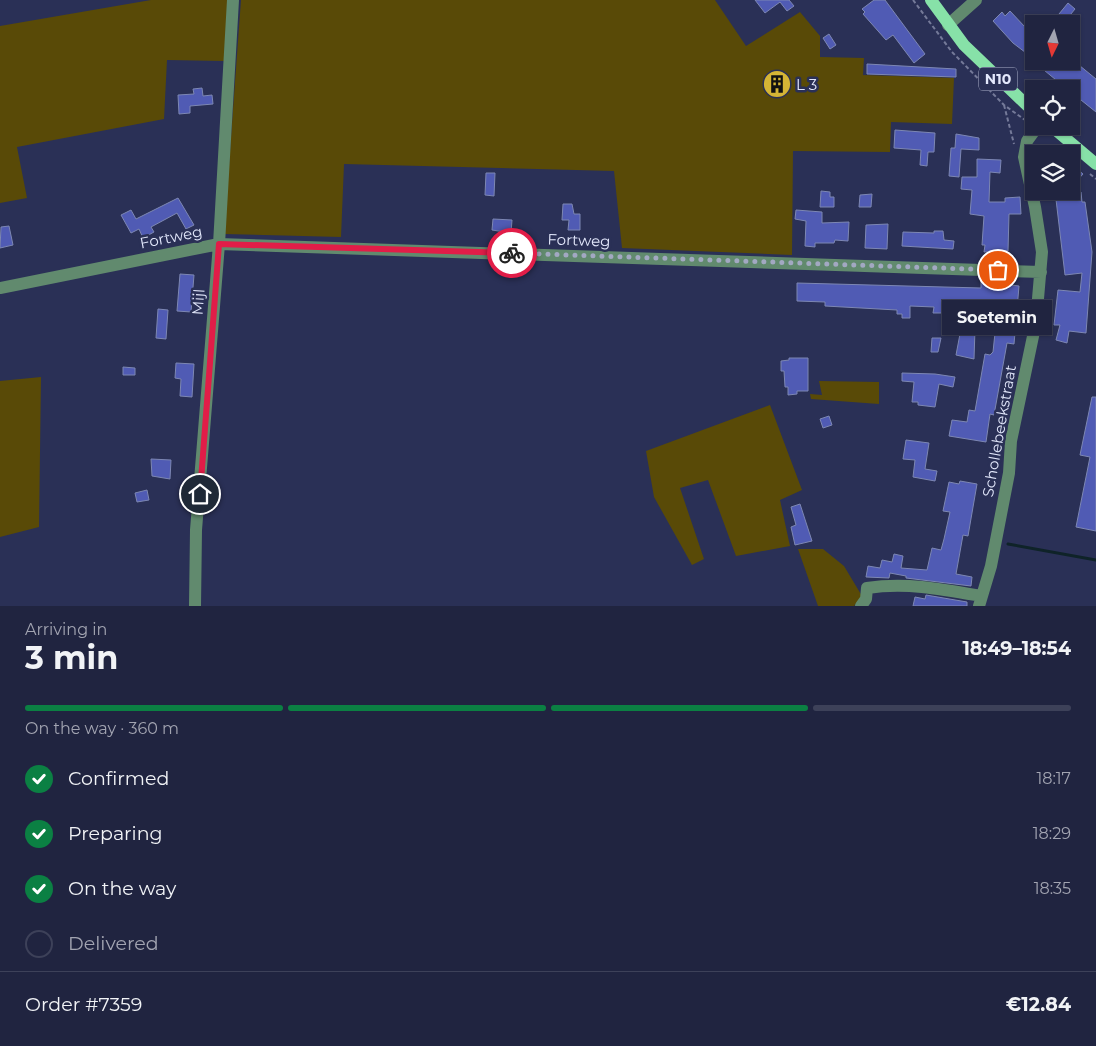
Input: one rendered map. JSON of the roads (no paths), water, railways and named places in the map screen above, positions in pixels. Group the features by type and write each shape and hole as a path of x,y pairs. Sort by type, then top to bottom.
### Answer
{"main road":[{"name":"N10","path":"931,0 948,25 988,70 1025,104"},
{"path":"1061,135 1096,164"}],"street":[{"name":"Mijl","path":"195,606 196,530 219,244 233,0"},
{"path":"948,25 976,0"},
{"name":"Schollebeekstraat","path":"862,606 866,599 866,588 890,584 923,586 980,601 991,566 1009,473 1011,441 1036,322 1041,272 1039,230 1024,157 1027,141 1031,135"},
{"name":"Fortweg","path":"0,288 219,244 1041,272"}],"waterway":[{"path":"1008,544 1096,560"}],"place":[{"name":"L 3","path":"777,84"},
{"name":"Soetemin","path":"998,270"}]}
